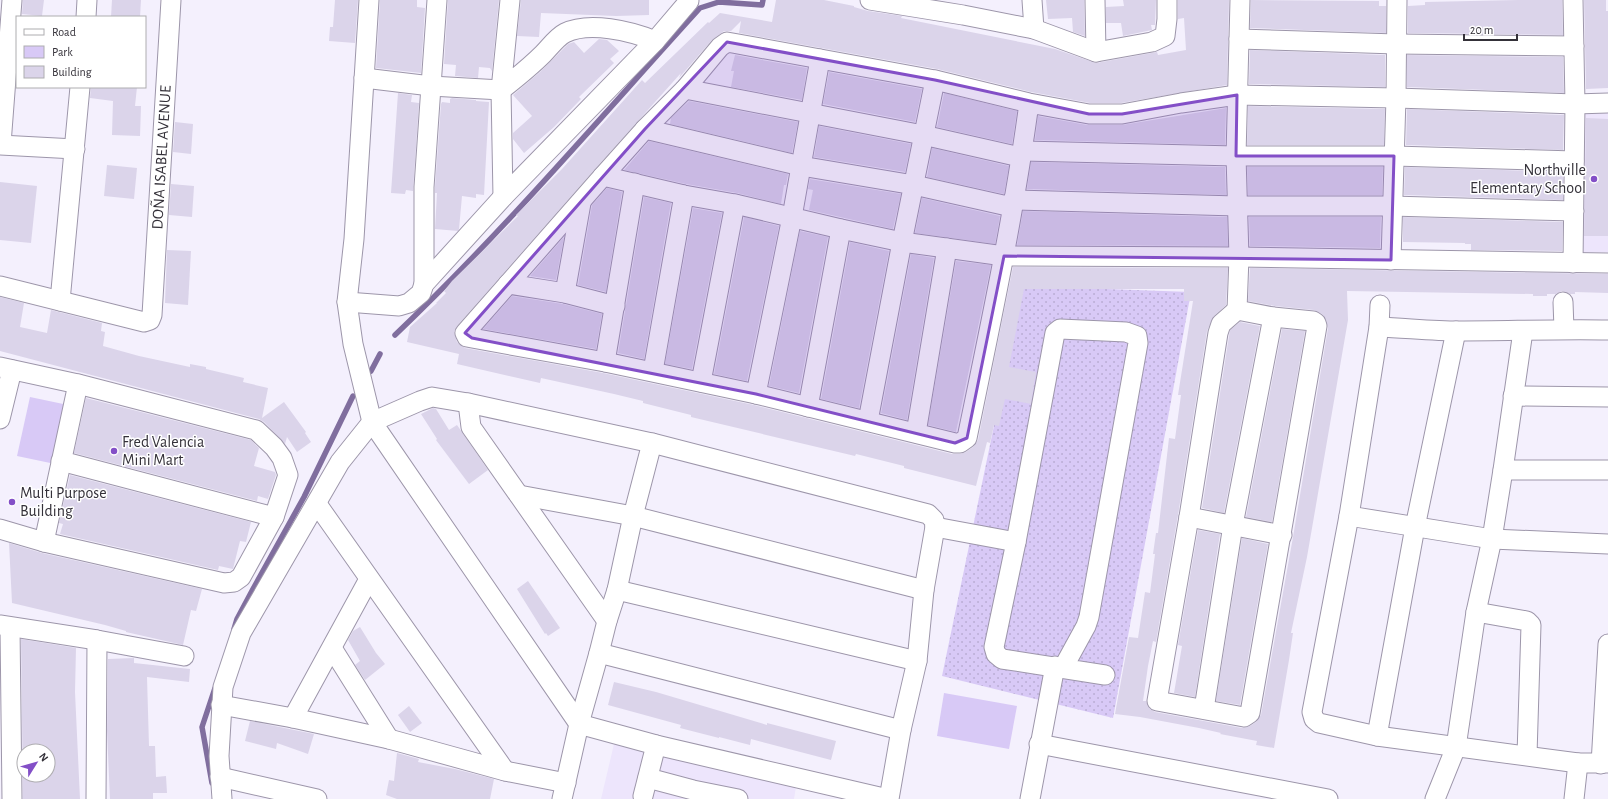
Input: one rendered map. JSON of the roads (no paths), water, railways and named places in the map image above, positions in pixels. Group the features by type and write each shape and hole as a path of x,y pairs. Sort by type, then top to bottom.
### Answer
{"street":[{"path":"12,0 1,144 75,149"},
{"path":"86,16 87,0"},
{"name":"DOÑA ISABEL AVENUE","path":"60,301 144,322 150,320 152,315 172,0"},
{"path":"222,799 219,756 223,687 241,633 340,462 372,422 420,400 432,397 468,403 652,443 928,514 934,520 935,527 924,590 917,661 901,730 888,799 845,794 769,772 656,745 579,724 372,422 353,344 347,302 354,239 369,0"},
{"path":"347,302 399,306 409,303 421,293 424,284 424,187 437,0"},
{"path":"503,197 501,90 510,0"},
{"path":"424,284 503,197 655,41 689,0"},
{"path":"1032,0 1034,29"},
{"path":"1094,0 1096,52"},
{"path":"881,1 962,7 1034,29 1096,52 1152,42 1165,36 1167,19 1166,0"},
{"path":"1237,310 1273,317 1313,321 1316,323 1282,535 1250,713 1244,717 1158,701 1218,333 1221,324 1237,310 1239,257 1236,156 1240,0"},
{"path":"1390,260 1396,98 1397,0"},
{"path":"1573,0 1576,104 1573,263"},
{"path":"364,78 431,86 501,90 526,70 564,33 578,29 601,28 640,34 655,41"},
{"path":"1239,39 1396,44 1574,46"},
{"path":"1029,102 1022,154 1012,203 1004,256 967,438 960,443 653,371 467,336 465,333 645,129 685,89 720,48 727,42 935,80 1029,102 1089,114 1122,114 1181,103 1237,96 1396,98 1576,104 1608,103"},
{"path":"756,394 802,166 820,59"},
{"path":"868,421 935,80"},
{"path":"0,286 60,301 80,88"},
{"path":"685,89 1022,154 1394,156 1574,161"},
{"path":"645,129 802,166 1012,203 1237,206 1392,206 1574,211"},
{"path":"603,176 902,242 1004,256 1239,257 1608,263"},
{"path":"605,362 635,183"},
{"path":"653,371 684,195"},
{"path":"564,294 581,203"},
{"path":"701,382 735,204"},
{"path":"808,407 841,229"},
{"path":"916,433 947,248"},
{"path":"508,284 564,294 615,306"},
{"path":"1563,302 1564,329"},
{"path":"1380,305 1379,327 1349,516 1312,716 1314,719 1320,723 1377,736 1578,763 1604,764 1608,644"},
{"path":"1204,709 1233,525 1273,317"},
{"path":"1379,327 1456,331 1523,331 1564,329 1608,330"},
{"path":"1030,799 1039,744 1059,667 1086,626 1089,616 1138,343 1137,336 1126,332 1060,329 1055,333 1016,542 994,647 996,654 1002,659 1059,667 1106,675"},
{"path":"1377,736 1415,527 1456,331"},
{"path":"1435,799 1456,747 1476,612 1492,540 1523,331"},
{"path":"0,419 6,369 78,384 256,430 274,447 282,458 288,475 274,517 241,577 234,582 224,583 44,542 0,529"},
{"path":"44,542 78,384"},
{"path":"1514,396 1608,397"},
{"path":"468,403 471,427 520,495 606,621"},
{"path":"221,705 293,718 389,739 505,772 564,791 579,724 600,653 606,621 617,590 633,516 652,443"},
{"path":"61,461 274,517"},
{"path":"1503,470 1608,470"},
{"path":"520,495 633,516 924,590"},
{"path":"317,504 505,772"},
{"path":"1349,516 1492,540 1608,544"},
{"path":"1189,517 1282,535"},
{"path":"935,527 1016,542"},
{"path":"293,718 370,579"},
{"path":"617,590 917,661"},
{"path":"1476,612 1523,620 1529,622 1531,625 1527,755"},
{"path":"12,799 5,626 97,640 184,656"},
{"path":"96,799 97,640"},
{"path":"332,648 389,739"},
{"path":"600,653 901,730"},
{"path":"1039,744 1328,799"},
{"path":"656,745 645,787 693,790 738,799"},
{"path":"1574,799 1578,763"},
{"path":"220,777 317,799"}],"waterway":[{"path":"395,335 513,215 700,8 719,2 762,5 763,0"},
{"path":"371,371 380,354"},
{"path":"234,629 237,619 304,497 353,396"},
{"path":"212,783 202,727 215,688"}],"place":[{"name":"Northville Elementary School","path":"1594,179"},
{"name":"Fred Valencia Mini Mart","path":"114,451"},
{"name":"Multi Purpose Building","path":"12,502"}]}
